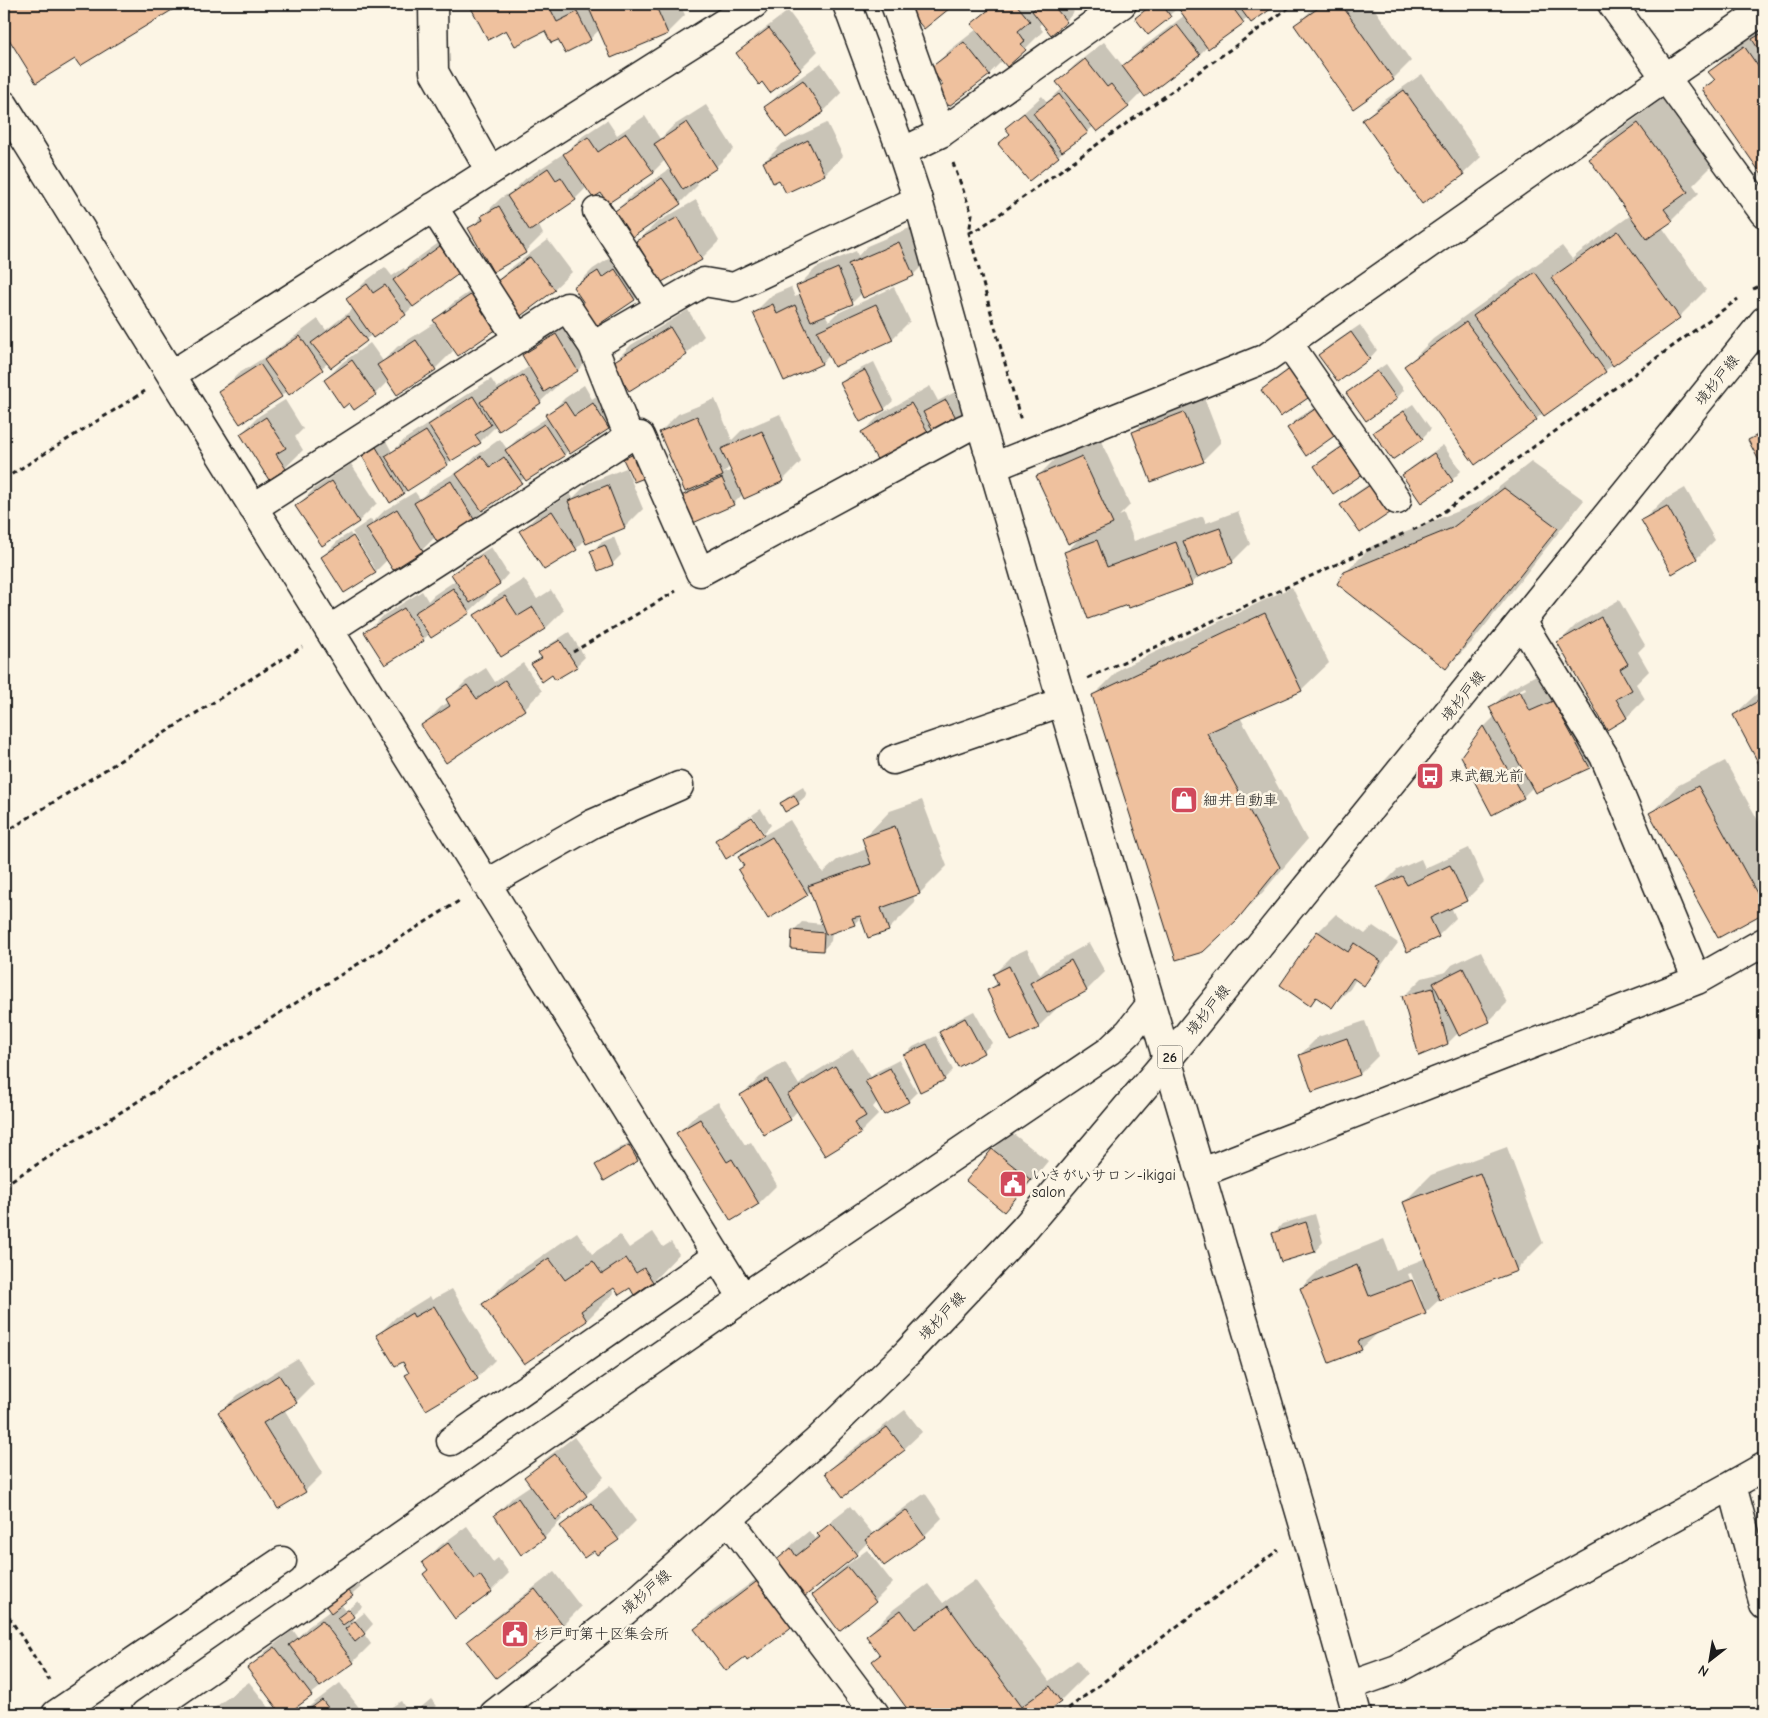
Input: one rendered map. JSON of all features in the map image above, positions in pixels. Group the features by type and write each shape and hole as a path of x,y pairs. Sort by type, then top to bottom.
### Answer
{"street":[{"path":"432,4 434,72 490,171"},
{"path":"171,375 754,4"},
{"path":"847,4 918,200 980,422 1305,1530 1357,1714"},
{"path":"895,4 941,133"},
{"path":"902,152 941,133 1122,4"},
{"path":"1612,4 1764,213"},
{"path":"993,466 1266,358 1764,10"},
{"path":"4,105 743,1298"},
{"path":"593,346 704,282 734,287 918,200"},
{"path":"433,207 518,339"},
{"path":"597,211 661,307"},
{"path":"253,508 567,307 593,346 629,437"},
{"name":"境杉戸線","path":"494,1714 624,1611 816,1441 913,1346 1024,1229 1167,1060 1522,623 1764,321"},
{"path":"1288,343 1397,500"},
{"path":"329,630 629,437 640,436 700,572 964,428 980,422"},
{"path":"1522,623 1604,756 1696,980"},
{"path":"894,760 1062,702"},
{"path":"486,884 592,824 679,786"},
{"path":"1200,1173 1696,980 1764,943"},
{"path":"145,1714 743,1298 1109,1051 1129,1032 1151,1004"},
{"path":"451,1441 717,1256"},
{"path":"1349,1686 1397,1669 1764,1467"},
{"path":"1732,1485 1764,1605"},
{"path":"728,1520 875,1714"},
{"path":"61,1710 282,1561"}],"path":[{"path":"969,234 1294,4"},
{"path":"941,133 972,214 969,234 1030,452"},
{"path":"4,479 171,375"},
{"path":"573,652 687,584 700,572"},
{"path":"4,833 329,630"},
{"path":"4,1185 486,884"},
{"path":"1061,1714 1305,1530"},
{"path":"4,1609 61,1710"}],"building":[{"path":"4,4 182,4 80,66 75,59 36,83 4,31"},
{"path":"469,4 548,4 557,22 577,12 591,40 565,53 558,40 551,43 545,31 515,46 506,30 488,40"},
{"path":"587,4 655,4 668,34 611,58"},
{"path":"911,4 955,4 924,29 911,13 915,9"},
{"path":"996,4 1016,4 1030,21 1018,31 1025,41 1021,44 1026,50 1007,67 971,24"},
{"path":"1040,4 1052,4 1067,22 1051,35 1032,11"},
{"path":"1153,4 1162,4 1171,17 1148,35 1135,18"},
{"path":"1175,4 1230,4 1244,23 1208,49"},
{"path":"1237,4 1278,4 1251,23"},
{"path":"1324,4 1341,4 1394,80 1353,109 1294,25"},
{"path":"1177,25 1200,55 1145,97 1122,66"},
{"path":"769,28 801,70 770,93 762,82 759,85 736,53"},
{"path":"1764,32 1764,58 1752,39"},
{"path":"964,42 990,75 949,106 936,90 943,85 930,68"},
{"path":"1744,46 1764,75 1764,178 1702,89 1715,80 1708,72"},
{"path":"1085,59 1107,87 1111,84 1129,107 1097,132 1056,82"},
{"path":"803,80 824,112 786,138 764,107"},
{"path":"1404,90 1464,175 1422,204 1362,120"},
{"path":"1059,94 1088,133 1062,152 1033,113"},
{"path":"1024,113 1059,157 1029,181 998,144 1010,134 1005,128"},
{"path":"687,122 717,168 683,190 654,144"},
{"path":"1638,123 1688,192 1664,209 1673,221 1647,239 1589,159"},
{"path":"626,133 654,173 607,204 601,193 593,198 563,154 588,137 598,152"},
{"path":"808,140 825,175 786,193 779,180 773,183 763,162"},
{"path":"548,168 556,180 561,177 576,200 530,231 507,196"},
{"path":"662,178 681,204 630,239 612,213"},
{"path":"499,206 526,253 493,272 468,228 483,220 481,216"},
{"path":"678,217 702,260 660,283 636,241"},
{"path":"1618,231 1680,318 1613,366 1551,278"},
{"path":"899,242 914,276 863,298 848,264"},
{"path":"440,246 460,273 413,307 393,280"},
{"path":"530,257 555,290 518,318 493,284"},
{"path":"838,268 853,304 811,321 796,286"},
{"path":"615,269 635,300 595,327 581,305 584,303 573,287 598,271 602,278"},
{"path":"1535,272 1606,372 1544,416 1473,316"},
{"path":"367,284 373,293 385,285 406,315 373,338 346,299"},
{"path":"472,294 497,329 458,356 433,320"},
{"path":"773,304 777,314 795,305 822,364 784,381 753,313"},
{"path":"876,304 893,340 834,367 817,331"},
{"path":"348,316 367,341 331,368 311,343"},
{"path":"1466,322 1537,420 1475,465 1404,366"},
{"path":"670,327 687,355 629,391 611,363"},
{"path":"1351,332 1370,359 1338,382 1318,355"},
{"path":"556,334 578,371 544,392 522,355"},
{"path":"300,336 323,370 289,395 264,360"},
{"path":"416,340 436,370 397,395 377,365"},
{"path":"352,360 376,395 354,410 349,403 343,408 324,380"},
{"path":"260,364 282,397 240,424 218,391"},
{"path":"1291,368 1311,396 1280,417 1261,390"},
{"path":"865,370 885,410 860,422 840,383"},
{"path":"1377,371 1397,399 1366,421 1346,393"},
{"path":"523,375 541,403 499,431 480,402"},
{"path":"473,396 491,425 475,435 481,443 451,461 428,425"},
{"path":"946,400 959,423 936,436 923,412"},
{"path":"565,402 574,416 593,403 609,429 570,454 545,415"},
{"path":"911,403 928,432 878,461 861,432"},
{"path":"1318,407 1337,434 1306,456 1287,428"},
{"path":"1404,411 1423,439 1392,460 1373,432"},
{"path":"1184,412 1204,462 1151,482 1132,432"},
{"path":"697,416 723,476 685,492 659,432"},
{"path":"266,417 286,448 276,454 286,469 269,480 240,434"},
{"path":"544,424 565,456 526,481 505,450"},
{"path":"426,431 448,465 407,491 385,456"},
{"path":"762,431 784,481 744,499 721,449"},
{"path":"1764,432 1764,470 1748,440"},
{"path":"1343,446 1363,474 1333,494 1314,466"},
{"path":"376,447 404,494 390,503 362,456"},
{"path":"636,453 647,477 634,482 623,459"},
{"path":"1434,453 1453,481 1421,503 1402,475"},
{"path":"481,456 490,467 504,457 522,483 482,511 456,474"},
{"path":"1082,456 1113,524 1068,544 1036,476"},
{"path":"722,478 734,505 693,523 681,496"},
{"path":"332,481 359,522 322,546 295,506"},
{"path":"451,481 475,521 437,542 414,503"},
{"path":"608,485 625,528 586,544 568,501"},
{"path":"1370,485 1390,513 1360,533 1340,505"},
{"path":"1504,488 1558,528 1446,669 1337,584 1344,572 1452,528"},
{"path":"1667,506 1697,559 1672,574 1641,520"},
{"path":"397,509 423,551 393,570 366,528"},
{"path":"552,511 577,550 544,570 519,531"},
{"path":"1220,528 1233,563 1197,577 1183,541"},
{"path":"353,536 376,573 344,593 321,557"},
{"path":"1097,540 1107,567 1176,542 1192,585 1129,608 1127,605 1088,619 1064,552"},
{"path":"605,545 613,565 598,571 590,551"},
{"path":"482,555 500,584 470,603 451,574"},
{"path":"453,588 470,613 431,638 414,613"},
{"path":"505,596 518,616 533,607 546,629 501,657 474,615"},
{"path":"404,608 424,641 385,665 364,632"},
{"name":"細井自動車","path":"1265,613 1302,691 1207,733 1280,867 1237,920 1203,952 1176,960 1092,695"},
{"path":"1601,617 1628,664 1620,669 1632,690 1616,699 1627,718 1607,730 1557,642"},
{"path":"560,640 577,667 555,680 552,675 542,682 531,664 542,658 538,653"},
{"path":"505,680 525,710 446,763 421,725 450,706 446,699 467,685 477,699"},
{"path":"1520,691 1530,711 1553,701 1590,768 1535,793 1489,707"},
{"path":"1764,698 1764,766 1761,768 1733,715"},
{"path":"1483,726 1524,798 1492,815 1461,756"},
{"path":"1698,786 1764,906 1764,913 1718,938 1649,813"},
{"path":"794,795 799,804 785,812 780,803"},
{"path":"752,817 764,835 726,859 715,840"},
{"path":"895,826 920,894 881,908 889,931 868,938 860,916 852,918 855,925 826,935 808,886 871,864 862,838"},
{"path":"772,837 808,895 768,919 738,870 744,866 738,857"},
{"path":"1450,865 1467,901 1430,918 1439,937 1407,952 1377,887 1402,876 1407,885"},
{"path":"792,930 824,933 823,951 791,949"},
{"path":"1317,931 1348,952 1354,943 1381,961 1364,986 1353,978 1332,1008 1316,997 1310,1006 1280,985"},
{"path":"1071,960 1087,991 1047,1013 1030,983"},
{"path":"1009,966 1039,1028 1011,1041 987,990 998,985 993,974"},
{"path":"1463,968 1490,1022 1459,1036 1433,983"},
{"path":"1433,988 1448,1044 1419,1056 1402,996"},
{"path":"965,1018 984,1053 958,1067 939,1032"},
{"path":"1347,1038 1360,1075 1312,1092 1299,1055"},
{"path":"927,1044 945,1080 920,1092 903,1055"},
{"path":"835,1066 866,1116 854,1123 861,1134 825,1156 787,1095"},
{"path":"890,1068 909,1102 884,1115 865,1081"},
{"path":"767,1079 791,1120 764,1135 740,1095"},
{"path":"700,1119 727,1162 732,1159 759,1204 731,1221 676,1133"},
{"path":"629,1145 638,1161 604,1181 595,1165"},
{"path":"992,1149 1031,1180 1004,1212 966,1181"},
{"path":"1480,1173 1517,1271 1440,1300 1403,1202"},
{"path":"1306,1222 1315,1252 1281,1262 1272,1233"},
{"path":"549,1258 565,1280 593,1261 602,1274 626,1258 636,1273 644,1268 653,1282 634,1295 630,1288 619,1295 614,1288 581,1311 587,1321 524,1364 482,1304"},
{"path":"1357,1265 1369,1296 1412,1280 1426,1314 1358,1341 1362,1350 1329,1363 1300,1288"},
{"path":"434,1306 478,1379 426,1410 405,1375 409,1373 403,1362 395,1366 376,1335 412,1313 414,1317"},
{"path":"279,1375 297,1403 263,1423 306,1492 278,1509 218,1412"},
{"path":"887,1427 905,1450 843,1497 825,1473"},
{"path":"555,1454 587,1496 556,1520 524,1477"},
{"path":"518,1498 545,1538 521,1555 494,1515"},
{"path":"591,1503 619,1540 597,1555 594,1551 584,1558 560,1526"},
{"path":"906,1510 925,1537 884,1566 865,1540"},
{"path":"831,1523 857,1555 804,1597 775,1561 791,1548 796,1556 820,1537 817,1534"},
{"path":"448,1543 475,1579 480,1575 492,1592 455,1619 423,1574 428,1570 422,1562"},
{"path":"848,1567 876,1602 839,1631 812,1595"},
{"path":"760,1579 794,1625 747,1661 745,1657 726,1671 694,1629"},
{"path":"347,1589 353,1596 331,1613 325,1605"},
{"name":"杉戸町第十区集会所","path":"535,1589 564,1626 496,1678 467,1641"},
{"path":"948,1606 1021,1707 1050,1686 1061,1702 1044,1714 911,1714 872,1661 880,1655 866,1636 901,1610 915,1629"},
{"path":"349,1609 354,1617 343,1625 337,1618"},
{"path":"322,1620 354,1663 320,1687 289,1645"},
{"path":"355,1621 365,1634 355,1642 345,1629"},
{"path":"275,1647 312,1696 287,1714 281,1714 247,1668"},
{"path":"322,1700 333,1714 303,1714"},
{"path":"422,1707 428,1714 413,1714"},
{"path":"222,1708 227,1714 213,1714"}],"place":[{"name":"東武観光前","path":"1430,776"},
{"name":"細井自動車","path":"1184,800"},
{"name":"いきがいサロン-ikigai salon","path":"1013,1184"},
{"name":"杉戸町第十区集会所","path":"515,1634"}]}
